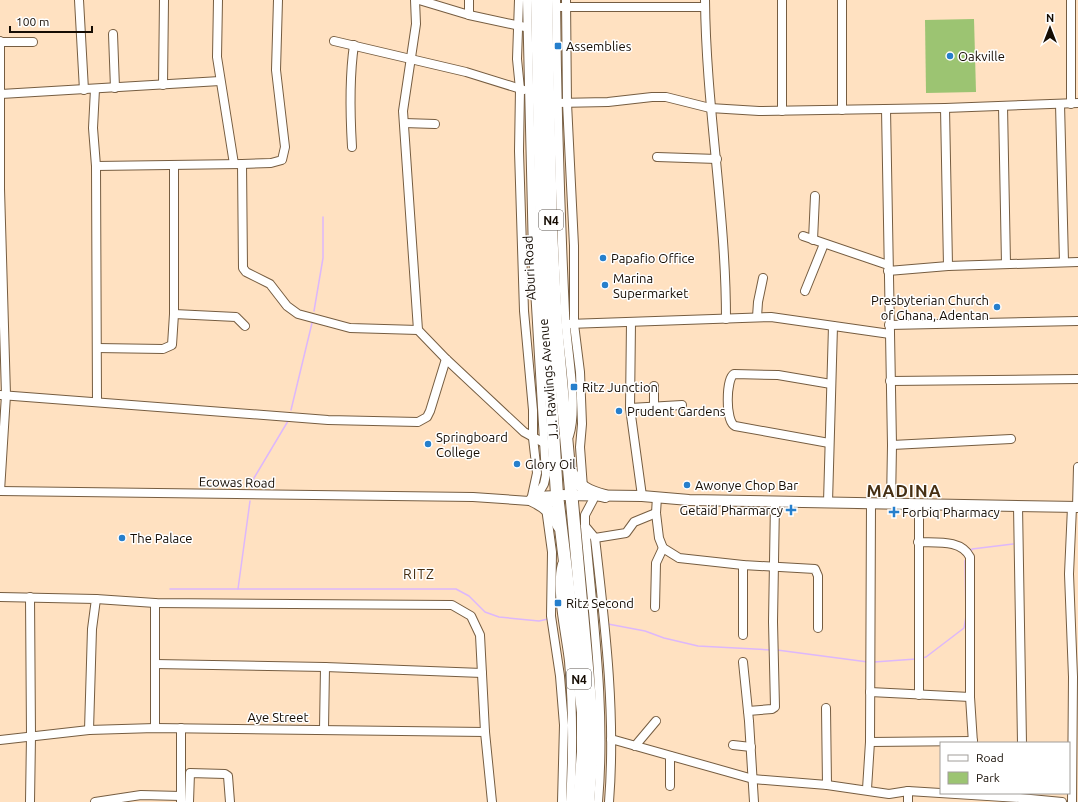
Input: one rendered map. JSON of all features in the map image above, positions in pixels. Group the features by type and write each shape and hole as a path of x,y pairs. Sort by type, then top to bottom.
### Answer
{"highway":[{"name":"Aburi Road","path":"536,0 542,255 541,321 555,463 565,499 561,528 583,712 583,752 576,780"},
{"name":"J.J. Rawlings Avenue","path":"546,0 556,229 556,325 570,470 565,499 576,546 593,682 592,753 588,802"},
{"path":"570,470 574,479 583,488 593,493 606,496"},
{"path":"531,497 545,507 554,516 561,528"},
{"name":"N4","path":"576,780 579,802"}],"main road":[{"path":"565,499 606,496 642,496 659,499"},
{"path":"565,499 659,499 1076,507"}],"street":[{"path":"79,0 84,90"},
{"path":"163,85 164,0"},
{"path":"218,0 217,57 220,81 238,164 243,268 246,272 270,284 287,306 298,314 350,328 418,330"},
{"path":"96,166 238,164 277,162 282,160 284,154 276,70 278,0"},
{"path":"415,0 417,17 412,58 404,97 404,123 418,330 446,360 524,432 544,443"},
{"path":"419,0 469,15 523,27"},
{"path":"469,0 469,15"},
{"path":"519,0 529,92 532,255 541,321 546,475 544,484 531,497"},
{"path":"527,0 517,59 520,89 520,181 524,310 533,410 533,438 537,473 531,497"},
{"path":"782,0 782,111"},
{"path":"842,0 842,110"},
{"path":"557,103 608,102 652,97 666,97 710,108 734,111 945,108 1074,103 1071,0"},
{"path":"583,488 580,447 582,424 580,372 570,324 556,229 556,4 705,3 710,108 717,159 726,290 726,319"},
{"path":"566,4 567,103 574,246 570,324 572,422 568,440"},
{"path":"113,34 115,88"},
{"path":"334,41 412,58 529,92"},
{"path":"0,491 3,395 0,197 0,42 33,42"},
{"path":"352,147 350,108 351,65 354,45"},
{"path":"0,94 220,81"},
{"path":"95,88 93,128 96,166 97,402"},
{"path":"1060,104 1064,262"},
{"path":"1003,106 1006,264"},
{"path":"945,108 948,266"},
{"path":"886,109 892,445 891,503"},
{"path":"404,123 435,124"},
{"path":"657,157 717,159"},
{"path":"97,348 169,348 172,345 174,314 174,165"},
{"path":"813,240 815,196"},
{"path":"803,236 888,268 1078,262"},
{"path":"806,290 824,244"},
{"path":"757,317 758,302 763,278"},
{"path":"174,314 236,318 245,326"},
{"path":"570,324 757,317 793,320 833,326 890,329 1078,321"},
{"path":"631,322 630,408 642,496"},
{"path":"828,502 830,384 833,326"},
{"path":"3,395 328,420 418,422 427,417 430,411 446,360"},
{"path":"829,443 735,426 730,421 728,415 730,380 734,374 778,375 830,384"},
{"path":"890,382 1078,379"},
{"path":"654,386 654,407"},
{"path":"630,408 682,405"},
{"path":"892,445 1012,439"},
{"path":"1072,802 1073,677 1069,574 1076,507 1078,467"},
{"name":"Ecowas Road","path":"0,491 531,497 565,499"},
{"path":"659,499 656,513 656,527 663,548 670,554 679,558 743,565 774,568 812,568 817,572 818,628"},
{"path":"593,500 585,515 585,526 593,682 601,752 598,802"},
{"path":"748,711 772,709 775,707 775,502"},
{"path":"867,789 870,742 871,503"},
{"path":"919,504 919,695"},
{"path":"1018,506 1017,550 1022,742"},
{"path":"545,507 552,552 551,616 560,676 564,726 562,802"},
{"path":"595,538 626,533 634,522 656,513"},
{"path":"585,526 595,538 609,678 611,739 609,802"},
{"path":"870,742 973,742 970,697 968,554 962,546 955,544 918,542"},
{"path":"655,607 656,563 663,548"},
{"path":"743,565 743,635"},
{"path":"0,597 96,599 155,603 452,605 471,616 480,635 485,732 492,802"},
{"path":"30,598 30,802"},
{"path":"88,730 92,630 96,599"},
{"path":"155,603 155,728"},
{"path":"743,662 751,747 754,802"},
{"path":"155,664 325,667 482,673"},
{"path":"324,729 325,667"},
{"path":"870,692 970,697"},
{"path":"826,708 827,785"},
{"path":"635,746 656,721"},
{"name":"Aye Street","path":"0,740 88,730 155,728 485,732"},
{"path":"95,802 141,795 181,799 181,728"},
{"path":"611,739 753,779 867,789 890,794 908,791 940,792"},
{"path":"733,745 751,747"},
{"path":"670,756 670,786"},
{"path":"189,802 190,773 225,774 228,776 230,802"},
{"path":"570,802 576,780"},
{"path":"908,791 908,802"},
{"path":"974,794 1020,795 1062,802"}],"green space":[{"name":"Oakville","path":"974,19 976,92 926,93 925,20"}],"waterway":[{"path":"314,311 323,258 323,217"},
{"path":"291,410 312,323"},
{"path":"252,490 254,478 288,421"},
{"path":"238,589 250,501"},
{"path":"971,552 972,549 1013,544"},
{"path":"922,658 926,657 964,628 966,616 965,561 967,558"},
{"path":"170,589 456,589 469,596 485,612 499,617 539,621 548,619"},
{"path":"608,624 645,631 664,638 698,646 771,650"},
{"path":"777,650 868,662"},
{"path":"874,662 916,659"}],"place":[{"name":"Assemblies","path":"558,46"},
{"name":"Oakville","path":"950,56"},
{"name":"Papafio Office","path":"603,258"},
{"name":"Marina Supermarket","path":"605,285"},
{"name":"Presbyterian Church of Ghana, Adentan","path":"997,307"},
{"name":"Ritz Junction","path":"574,387"},
{"name":"Prudent Gardens","path":"619,411"},
{"name":"Springboard College","path":"428,444"},
{"name":"Glory Oil","path":"517,464"},
{"name":"Awonye Chop Bar","path":"687,485"},
{"name":"Getaid Pharmarcy","path":"791,510"},
{"name":"Forbiq Pharmacy","path":"894,512"},
{"name":"The Palace","path":"122,538"},
{"name":"Ritz Second","path":"558,603"}],"district":[{"name":"MADINA","path":"904,490"},
{"name":"RITZ","path":"419,574"}]}
